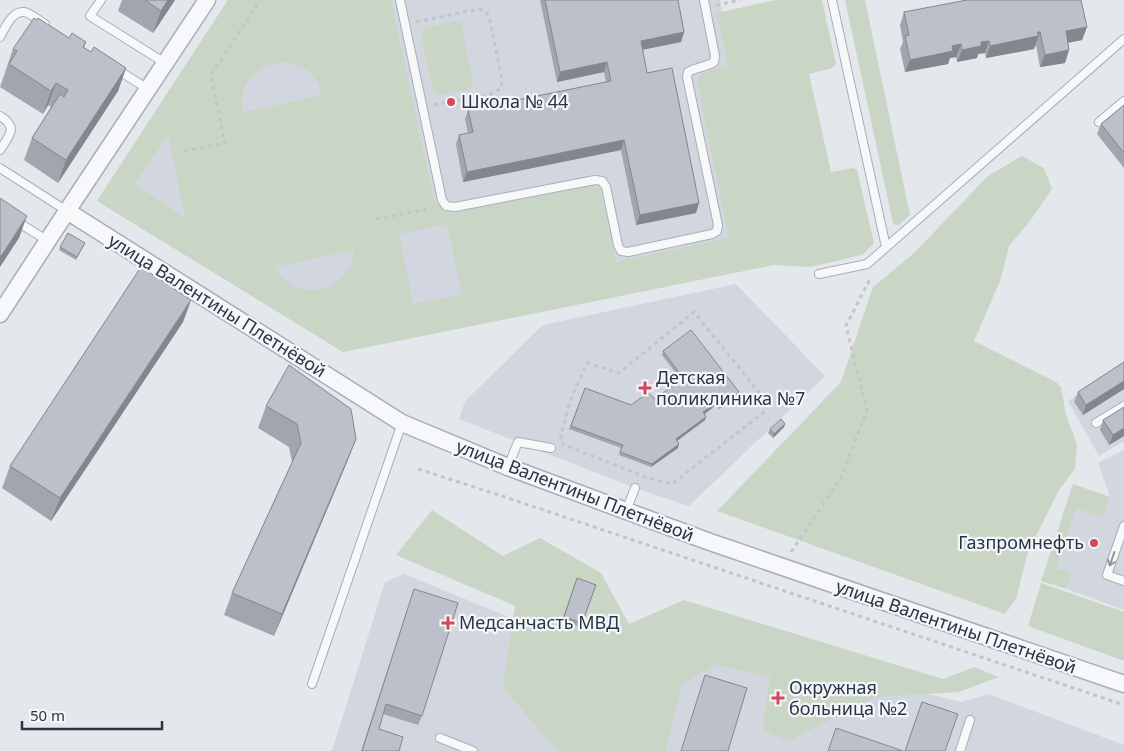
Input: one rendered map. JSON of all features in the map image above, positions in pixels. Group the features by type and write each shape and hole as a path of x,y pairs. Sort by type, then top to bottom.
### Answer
{"street":[{"path":"0,314 207,0"},
{"name":"улица Валентины Плетнёвой","path":"67,211 402,423 508,467 710,542 1124,684"}],"lane":[{"path":"101,0 90,16 165,63"},
{"path":"400,0 442,200 446,206 455,208 595,180 602,181 606,187 618,245 621,251 628,252 712,234 717,231 718,225 687,77 688,72 709,66 714,62 715,56 704,0"},
{"path":"832,0 886,247"},
{"path":"0,37 12,18 16,14 23,12 52,29"},
{"path":"819,274 867,264 1124,39"},
{"path":"108,64 148,89"},
{"path":"1099,122 1124,101"},
{"path":"0,116 10,124 11,130 10,135 0,150"},
{"path":"0,168 67,211"},
{"path":"0,211 48,241"},
{"path":"1096,423 1124,406"},
{"path":"312,684 402,423"},
{"path":"508,467 518,442 551,448"},
{"path":"626,511 635,488"},
{"path":"1124,526 1107,576 1124,581"},
{"path":"960,751 970,720"},
{"path":"440,738 473,751"}],"path":[{"path":"184,151 225,142 211,75 260,0"},
{"path":"720,4 740,0"},
{"path":"405,24 479,9 485,11 489,16 502,80 501,88 494,93 423,108"},
{"path":"376,219 446,206"},
{"path":"777,565 793,550 841,478 867,410 846,326 873,273"},
{"path":"694,312 766,401 764,412 672,484 648,478 559,442 569,404 587,363 619,373 694,312"},
{"path":"418,468 1124,705"}],"shaded area":[{"name":"Школа № 44","path":"228,0 720,0 774,265 343,352 97,201"},
{"name":"Детская поликлиника №7","path":"736,284 825,376 689,506 635,488 459,419 465,401 543,325"},
{"path":"1124,365 1124,441 1099,456 1068,401"},
{"name":"Газпромнефть","path":"1124,450 1124,610 1067,589 1072,573 1056,568 1076,509 1103,517 1110,497 1098,463"},
{"path":"404,574 623,664 692,645 961,702 989,694 1124,745 1124,751 332,751 385,582"}],"green space":[{"path":"228,0 391,0 434,201 453,213 592,185 600,189 616,262 729,238 697,81 702,73 728,66 717,13 775,0 822,0 836,64 832,68 809,74 831,172 853,168 857,170 874,243 862,255 810,267 773,265 343,352 97,201","holes":["290,63 308,71 316,81 322,95 243,112 243,93 250,78 256,72 272,64","168,135 185,216 184,217 135,184","447,224 462,294 413,304 399,234","354,250 352,261 347,271 339,280 320,290 298,288 287,282 275,267"]},
{"path":"845,0 865,0 910,215 899,225 893,223"},
{"path":"456,21 461,24 473,84 470,89 438,95 433,92 421,33 424,28"},
{"path":"1022,156 1044,168 1052,189 1030,221 1009,246 1000,281 974,341 1056,382 1061,387 1066,415 1077,444 1075,469 1059,490 1028,552 1016,599 1005,614 717,511 841,382 873,287 913,254 988,176"},
{"path":"1073,484 1110,497 1103,517 1076,509 1056,568 1072,573 1067,589 1041,581"},
{"path":"432,510 503,556 540,538 601,573 629,624 684,600 943,679 974,667 999,677 959,692 875,697 787,742 763,729 770,676 717,665 682,684 666,751 557,751 503,687 515,606 396,555"},
{"path":"1041,583 1124,612 1124,661 1028,626"}],"building":[{"path":"145,0 168,0 161,11"},
{"path":"545,0 678,0 684,32 641,41 647,73 672,68 699,203 640,215 624,140 467,172 459,135 473,132 468,110 611,81 607,62 560,72"},
{"path":"967,0 1081,0 1087,27 1066,31 1069,50 1045,55 1040,32 1038,32 1038,36 990,46 989,41 981,42 981,46 962,50 961,44 952,46 953,51 910,60 905,36 909,35 904,12"},
{"path":"34,18 37,20 38,18 69,38 72,33 86,42 83,47 91,52 94,47 126,68 66,160 32,138 60,94 64,97 68,90 56,83 51,91 9,64 17,51 13,49"},
{"path":"1124,105 1124,153 1101,124"},
{"path":"0,198 27,216 0,258"},
{"path":"68,233 85,243 77,257 60,247"},
{"path":"141,267 191,300 60,498 10,466"},
{"path":"691,330 739,392 721,406 718,402 703,412 706,417 676,439 679,444 652,464 620,452 623,445 571,426 585,388 631,405 648,393 655,399 683,378 663,351"},
{"path":"1124,362 1124,381 1086,405 1078,392"},
{"path":"289,365 351,409 356,439 282,614 232,593 301,443 297,424 266,406"},
{"path":"1124,407 1124,428 1113,435 1103,420"},
{"path":"781,419 785,424 774,434 770,429"},
{"path":"577,578 596,585 582,623 564,617"},
{"name":"Медсанчасть МВД","path":"414,589 458,603 422,716 386,704 379,729 403,737 399,751 362,751"},
{"path":"705,675 747,688 728,751 681,751"},
{"path":"922,702 958,714 945,751 905,751"},
{"path":"836,728 903,751 828,751"}],"place":[{"name":"Школа № 44","path":"451,102"},
{"name":"Детская поликлиника №7","path":"645,388"},
{"name":"Газпромнефть","path":"1094,543"},
{"name":"Медсанчасть МВД","path":"448,623"},
{"name":"Окружная больница №2","path":"778,698"}]}
